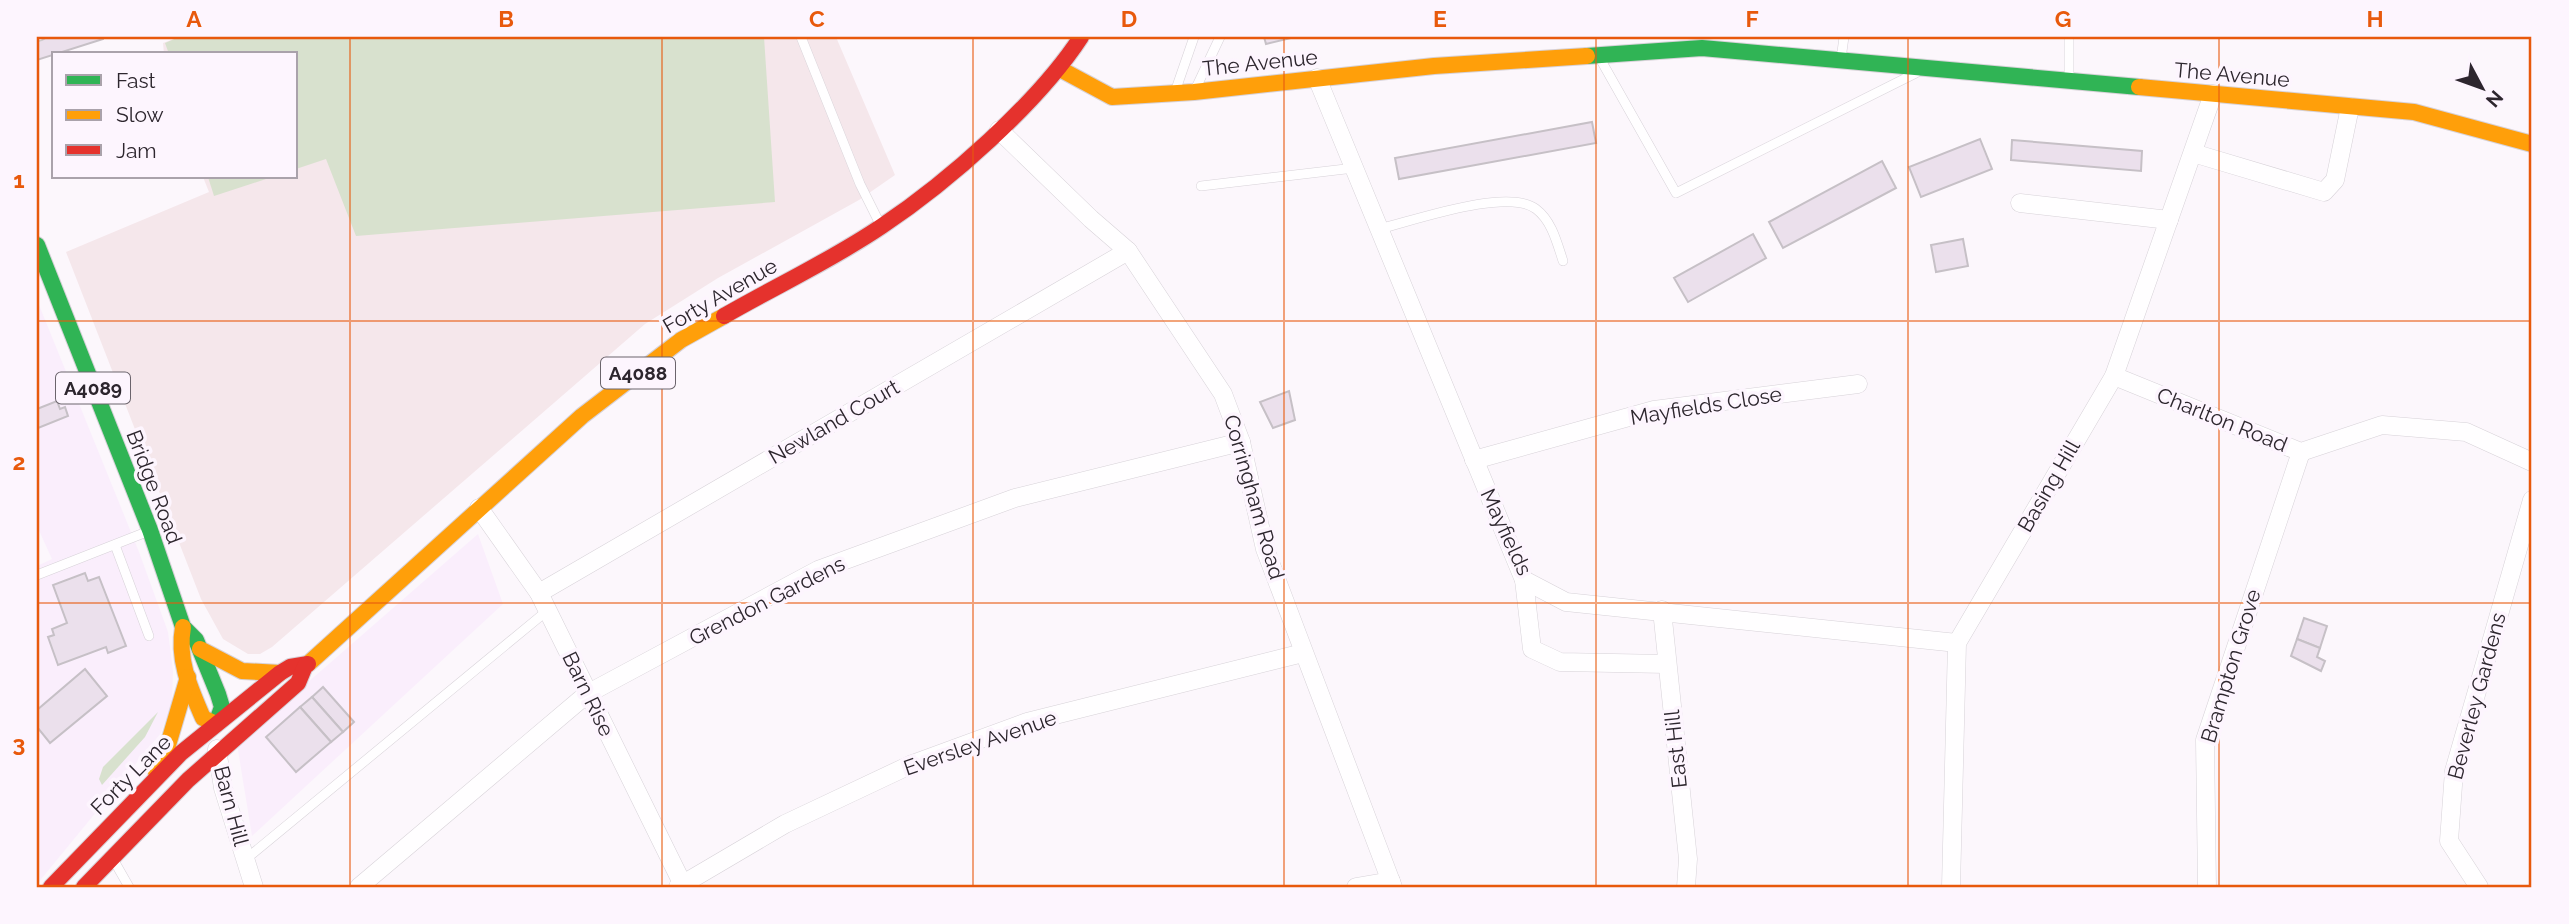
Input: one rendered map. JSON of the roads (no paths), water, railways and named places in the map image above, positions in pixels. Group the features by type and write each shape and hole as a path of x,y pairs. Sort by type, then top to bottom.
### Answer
{"main road":[{"name":"Forty Avenue","path":"216,724 280,673 290,667 305,666 582,416 681,340 881,227 999,130 1060,69 1081,37"},
{"name":"The Avenue","path":"1060,69 1112,97 1174,94 1317,78 1597,54 1702,48 2414,112 2532,144"},
{"name":"Bridge Road","path":"37,246 45,289 150,530 183,627 196,640 222,706 216,724 203,718 188,677 178,646 183,627"},
{"path":"200,649 242,671 280,673"},
{"path":"84,887 111,856 218,752 298,682 305,666"},
{"path":"149,786 168,745 188,677"},
{"name":"Forty Lane","path":"51,887 149,786 216,724"}],"street":[{"name":"Mayfields","path":"1317,78 1524,580 1566,601 1957,643"},
{"name":"Basing Hill","path":"1951,887 1957,643 2114,376 2213,94"},
{"path":"2193,153 2325,192 2335,180 2350,107"},
{"name":"Corringham Road","path":"999,130 1128,251 1223,394 1241,442 1265,549 1392,884"},
{"path":"2020,203 2169,220"},
{"name":"Newland Court","path":"539,593 1128,251"},
{"name":"Charlton Road","path":"2114,376 2301,452 2382,425 2466,432 2532,462"},
{"name":"Mayfields Close","path":"1474,460 1654,410 1858,384"},
{"name":"Grendon Gardens","path":"359,887 587,694 818,570 1015,498 1241,442"},
{"name":"Brampton Grove","path":"2207,887 2205,740 2301,452"},
{"name":"Beverley Gardens","path":"2479,887 2449,841 2454,771 2532,500"},
{"name":"Barn Rise","path":"479,509 539,593 682,886"},
{"path":"1524,580 1532,649 1560,662 1667,664"},
{"name":"East Hill","path":"1662,610 1688,859 1686,887"},
{"name":"Eversley Avenue","path":"682,886 785,824 910,765 1027,722 1303,653"},
{"name":"Barn Hill","path":"216,724 223,788 254,887"},
{"path":"1356,887 1392,884"}],"lane":[{"path":"800,37 860,184 881,227"},
{"path":"1174,94 1194,37"},
{"path":"1194,92 1220,37"},
{"path":"1840,61 1844,37"},
{"path":"2069,37 2069,82"},
{"path":"1597,54 1676,193 1924,68"},
{"path":"1201,186 1354,168"},
{"path":"1379,229 1478,205 1520,201 1535,207 1547,219 1563,261"},
{"path":"37,575 150,530"},
{"path":"115,545 149,635"},
{"path":"246,859 548,610"},
{"path":"96,839 111,856 129,887"}],"railway":[{"path":"37,38 41,37"}]}
